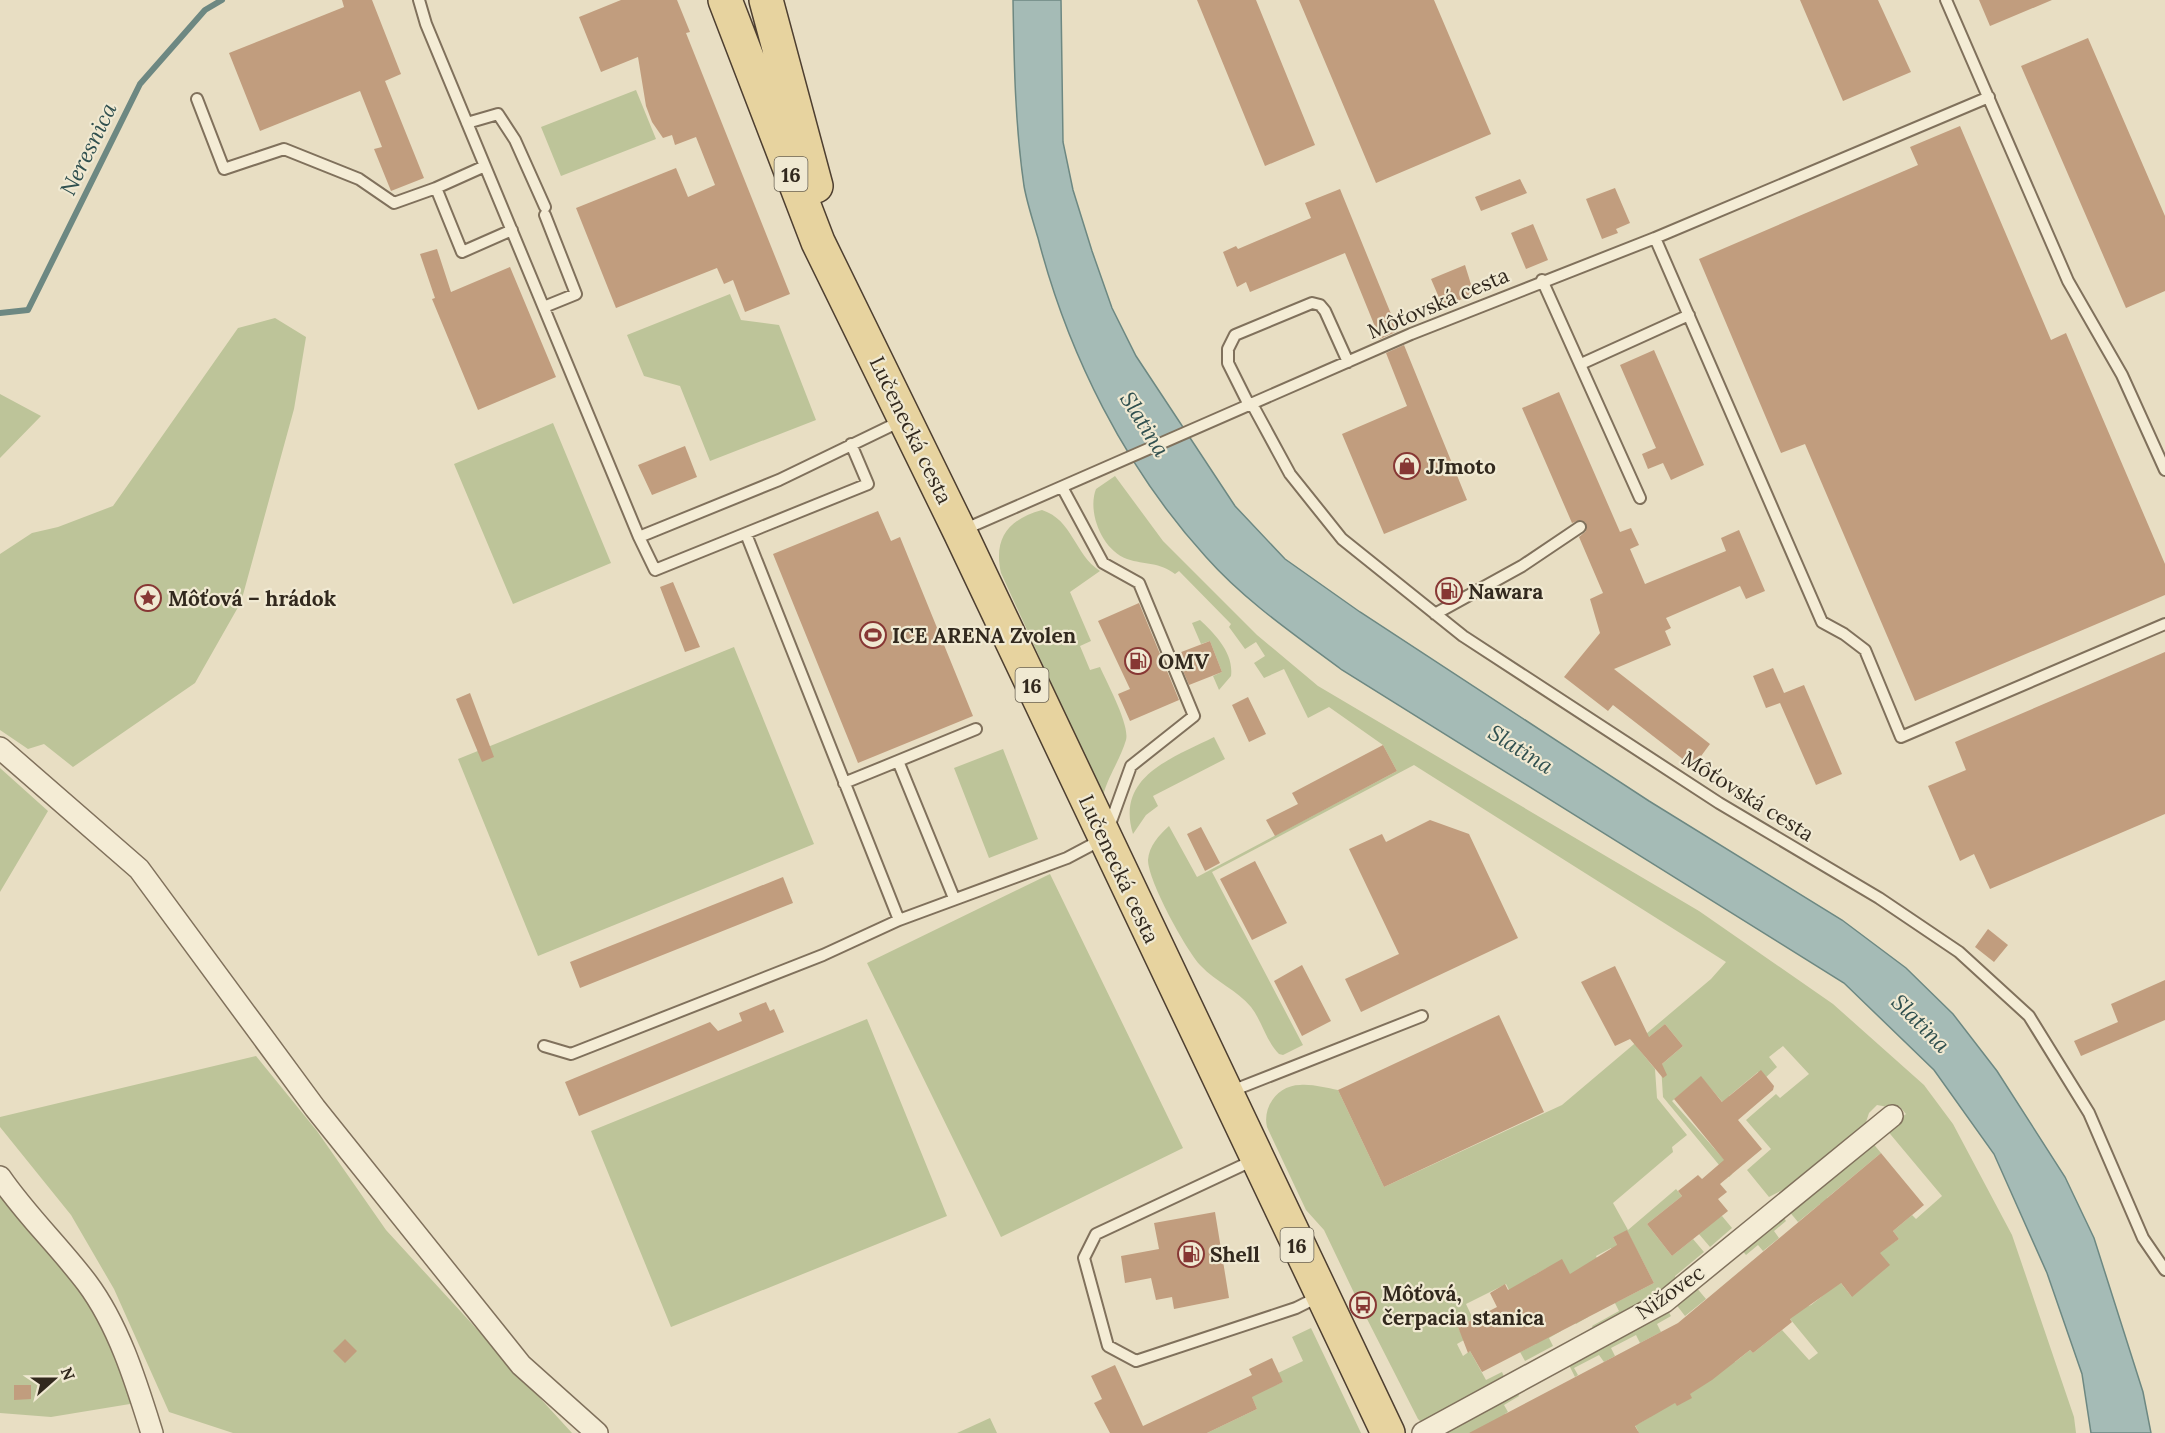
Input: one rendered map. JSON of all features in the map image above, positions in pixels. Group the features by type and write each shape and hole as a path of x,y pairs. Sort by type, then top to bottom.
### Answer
{"main road":[{"name":"Lučenecká cesta","path":"725,0 818,242 960,532 1388,1433"},
{"name":"Lučenecká cesta","path":"766,0 851,306"}],"street":[{"path":"0,748 139,869 315,1108 521,1365 597,1433"},
{"name":"Nižovec","path":"1423,1433 1664,1302 1893,1116"},
{"path":"0,1177 16,1200 88,1284 109,1318 152,1433"}],"lane":[{"path":"419,0 543,307 655,570 868,484 851,444"},
{"path":"1946,0 2068,281 2122,375 2165,470"},
{"name":"Môťovská cesta","path":"960,532 1348,362 1542,280 1655,238 1989,97"},
{"path":"197,99 224,169 284,149 358,179 394,203 436,188 485,166"},
{"path":"467,123 498,114 515,140 545,211 576,294 543,307"},
{"path":"436,188 462,252 512,230"},
{"path":"1655,238 1822,622 1844,634 1865,650 1901,737 2165,624"},
{"path":"1542,280 1640,498"},
{"name":"Môťovská cesta","path":"1348,362 1325,311 1320,305 1312,303 1235,335 1228,349 1228,363 1290,474 1342,539 1463,636 1719,802 1879,898 1959,952 2029,1016 2089,1113 2143,1238 2165,1269"},
{"path":"1581,364 1689,315"},
{"path":"639,537 779,480 905,419"},
{"path":"544,1046 570,1054 823,955 954,898 1067,858 1104,838 1131,766 1194,716 1139,583 1103,563 1062,487"},
{"path":"1435,614 1522,566 1580,527"},
{"path":"746,534 899,920"},
{"path":"844,783 976,729"},
{"path":"898,761 954,898"},
{"path":"1226,1094 1422,1016"},
{"path":"1256,1159 1096,1234 1084,1258 1108,1346 1136,1361 1296,1308 1322,1296"}],"green space":[{"path":"636,90 656,139 561,176 541,127"},
{"path":"730,294 741,320 779,325 816,420 710,461 680,386 644,376 627,335"},
{"path":"275,318 306,337 294,409 241,602 195,683 73,767 44,744 28,749 0,730 0,554 32,533 58,527 113,506 238,328"},
{"path":"0,394 41,416 0,458"},
{"path":"553,423 611,563 513,604 454,464"},
{"path":"1115,476 1163,541 1257,635 1318,686 1699,911 1833,1004 1924,1085 1953,1124 2012,1235 2074,1417 2076,1433 1636,1433 1638,1431 1627,1409 1638,1424 1650,1417 1648,1413 1673,1400 1677,1405 1684,1383 1729,1355 1735,1362 1750,1350 1753,1353 1782,1330 1809,1360 1818,1353 1786,1314 1811,1305 1840,1282 1852,1297 1820,1204 1798,1222 1788,1210 1871,1141 1881,1153 1827,1198 1886,1248 1899,1239 1893,1231 1912,1215 1916,1219 1942,1196 1886,1129 1906,1114 1899,1106 1893,1108 1877,1105 1869,1113 1864,1128 1798,1182 1769,1197 1747,1170 1771,1149 1746,1120 1776,1094 1780,1098 1809,1074 1783,1046 1769,1057 1777,1067 1764,1079 1758,1072 1729,1096 1731,1112 1701,1077 1672,1101 1729,1165 1727,1167 1732,1174 1729,1177 1663,1097 1661,1065 1683,1046 1665,1024 1637,1047 1655,1069 1657,1098 1687,1135 1672,1147 1673,1152 1613,1203 1628,1230 1676,1189 1682,1196 1647,1224 1672,1256 1693,1239 1704,1252 1675,1276 1677,1284 1595,1331 1592,1326 1619,1311 1594,1262 1579,1299 1588,1317 1576,1324 1547,1268 1534,1275 1561,1331 1549,1338 1553,1346 1525,1361 1520,1352 1536,1344 1506,1284 1466,1304 1473,1319 1458,1327 1464,1340 1457,1344 1463,1356 1470,1351 1486,1380 1502,1372 1505,1379 1422,1423 1364,1313 1367,1311 1361,1295 1356,1297 1324,1230 1306,1210 1267,1127 1266,1119 1270,1104 1279,1093 1292,1086 1310,1085 1338,1090 1384,1187 1562,1105 1711,979 1726,962 1414,765 1212,872 1303,1045 1283,1055 1279,1054 1251,1007 1207,972 1186,946 1154,883 1148,860 1152,845 1169,826 1197,877 1397,771 1383,745 1329,707 1308,718 1284,669 1264,678 1254,663 1265,656 1256,642 1245,649 1229,627 1231,624 1179,571 1175,574 1158,566 1127,559 1110,548 1095,519 1096,489","holes":["1627,1231 1654,1283 1617,1302 1596,1256 1611,1248 1616,1256 1621,1253 1613,1237"]},
{"path":"1042,510 1060,521 1084,556 1100,571 1070,592 1091,641 1080,646 1090,670 1100,667 1125,725 1126,740 1103,796 1001,573 999,550 1006,532 1021,519"},
{"path":"1200,620 1217,638 1230,660 1231,676 1219,690 1213,676 1222,672 1210,641 1201,644 1192,623"},
{"path":"734,647 814,844 538,956 458,759"},
{"path":"1214,737 1225,759 1153,796 1158,806 1146,815 1133,834 1130,814 1132,797 1140,783 1166,762"},
{"path":"1003,749 1038,839 989,858 954,768"},
{"path":"0,768 48,811 0,892"},
{"path":"1050,874 1183,1148 1001,1237 867,963"},
{"path":"867,1019 947,1216 671,1327 591,1131"},
{"path":"256,1056 317,1131 386,1230 572,1433 233,1433 169,1412 114,1289 71,1215 0,1127 0,1117"},
{"path":"0,1183 103,1317 136,1403 51,1417 0,1413"},
{"path":"1782,1215 1786,1221 1774,1231 1779,1238 1763,1251 1758,1245 1746,1255 1741,1249"},
{"path":"1722,1216 1732,1228 1710,1247 1693,1227"},
{"path":"1696,1287 1706,1299 1685,1316 1675,1303"},
{"path":"1667,1309 1671,1316 1657,1324 1661,1332 1640,1343 1636,1335 1611,1348 1615,1356 1604,1362 1599,1355 1574,1368 1578,1375 1575,1377 1568,1363"},
{"path":"1311,1328 1361,1433 1207,1433 1257,1409 1251,1395 1283,1382 1278,1373 1303,1361 1292,1337"},
{"path":"1517,1391 1519,1396 1504,1405 1508,1412 1505,1414 1515,1433 1438,1433"},
{"path":"990,1418 997,1433 957,1433"}],"water":[{"name":"Slatina","path":"1013,0 1061,0 1063,142 1073,190 1092,251 1112,308 1136,356 1235,506 1285,559 1360,612 1649,801 1842,920 1906,968 1953,1014 1997,1071 2065,1177 2094,1238 2143,1392 2151,1433 2091,1433 2082,1374 2047,1273 1994,1154 1934,1070 1844,983 1342,670 1271,617 1237,588 1206,557 1177,522 1125,448 1103,408 1083,366 1051,281 1024,186 1017,116"}],"building":[{"path":"342,0 372,0 401,74 385,81 424,178 391,191 374,149 382,147 360,91 260,131 229,53 344,7"},
{"path":"621,0 677,0 690,32 686,33 790,294 745,312 733,280 724,284 717,268 616,308 576,208 676,168 688,197 715,185 696,137 675,145 672,135 663,138 652,122 646,106 638,57 601,72 579,17"},
{"path":"1197,0 1256,0 1315,145 1265,166"},
{"path":"1299,0 1434,0 1491,134 1376,183"},
{"path":"1800,0 1878,0 1911,72 1843,101"},
{"path":"1979,0 2052,0 1990,26"},
{"path":"2088,38 2165,216 2165,291 2126,308 2021,66"},
{"path":"1960,126 2051,340 2066,333 2165,564 2165,595 1915,701 1805,444 1781,453 1699,259 1918,165 1910,147"},
{"path":"1520,179 1527,193 1481,211 1475,197"},
{"path":"1615,188 1630,223 1616,229 1618,233 1602,239 1586,199"},
{"path":"1340,189 1398,331 1380,339 1345,253 1250,292 1246,282 1237,287 1223,252 1236,246 1238,249 1311,218 1305,203"},
{"path":"1533,224 1548,260 1526,269 1511,233"},
{"path":"437,249 451,292 510,267 556,377 478,410 432,299 435,298 420,254"},
{"path":"1465,265 1474,294 1443,307 1431,279"},
{"path":"1404,345 1467,500 1384,534 1342,434 1407,406 1386,353"},
{"path":"1654,350 1704,465 1671,480 1663,463 1648,469 1642,454 1656,448 1620,365"},
{"path":"1559,392 1620,532 1631,528 1639,545 1630,549 1645,584 1726,551 1721,538 1739,530 1765,591 1746,599 1740,586 1666,618 1671,628 1665,631 1671,645 1614,669 1710,744 1693,767 1613,705 1608,711 1564,677 1600,633 1590,599 1603,593 1579,537 1586,531 1586,523 1580,520 1572,523 1522,408"},
{"path":"685,446 697,477 652,495 638,465"},
{"name":"ICE ARENA Zvolen","path":"878,511 891,541 900,537 973,716 858,763 773,554"},
{"path":"673,582 700,647 685,652 660,587"},
{"path":"1139,603 1179,700 1130,721 1118,694 1130,689 1098,621"},
{"path":"1210,641 1222,672 1189,685 1176,654"},
{"path":"2165,652 2165,814 1990,889 1974,854 1960,861 1928,786 1966,770 1955,742"},
{"path":"1773,668 1784,693 1804,685 1842,774 1816,785 1780,703 1766,708 1753,676"},
{"path":"470,693 494,757 482,762 456,699"},
{"path":"1248,697 1266,734 1249,742 1232,705"},
{"path":"1383,745 1397,771 1275,836 1266,820 1298,804 1292,793"},
{"path":"1430,820 1469,834 1518,938 1361,1012 1345,979 1399,954 1349,849 1382,834 1386,842"},
{"path":"1201,827 1220,863 1205,871 1187,834"},
{"path":"1255,861 1287,923 1252,940 1220,879"},
{"path":"783,877 793,903 580,988 570,962"},
{"path":"1988,929 2008,945 1994,962 1975,947"},
{"path":"1302,965 1331,1021 1302,1036 1274,981"},
{"path":"1615,966 1649,1037 1665,1024 1683,1046 1662,1064 1667,1075 1663,1078 1630,1039 1615,1046 1581,982"},
{"path":"2165,980 2165,1020 2081,1056 2074,1041 2118,1022 2111,1004"},
{"path":"766,1002 770,1011 774,1009 784,1032 579,1116 565,1082 710,1022 718,1031 742,1021 739,1013"},
{"path":"1499,1015 1544,1112 1384,1187 1338,1090"},
{"path":"1761,1070 1774,1086 1773,1090 1738,1120 1762,1149 1720,1184 1727,1192 1718,1199 1728,1211 1672,1256 1647,1224 1682,1196 1678,1191 1698,1175 1702,1179 1724,1160 1674,1099 1701,1076 1722,1102"},
{"path":"1881,1153 1924,1205 1893,1231 1899,1239 1880,1253 1890,1265 1852,1297 1841,1283 1790,1319 1792,1322 1753,1353 1750,1350 1690,1394 1692,1398 1677,1406 1675,1403 1635,1426 1639,1433 1469,1433 1678,1323"},
{"path":"1215,1212 1229,1298 1174,1309 1172,1297 1156,1300 1151,1278 1125,1283 1121,1256 1159,1249 1154,1223"},
{"path":"1627,1230 1654,1283 1482,1372 1470,1351 1468,1353 1458,1327 1497,1307 1490,1293 1505,1284 1508,1290 1562,1259 1570,1274 1617,1245 1613,1237"},
{"path":"345,1339 357,1351 345,1363 333,1351"},
{"path":"1272,1358 1283,1382 1252,1397 1257,1409 1207,1433 1110,1433 1094,1403 1102,1399 1091,1376 1115,1365 1143,1426 1252,1375 1249,1369"},
{"path":"14,1385 31,1385 31,1399 14,1400"}],"waterway":[{"name":"Neresnica","path":"0,313 28,310 140,84 205,10 222,0"}],"place":[{"name":"JJmoto","path":"1407,466"},
{"name":"Nawara","path":"1449,591"},
{"name":"Môťová – hrádok","path":"148,598"},
{"name":"ICE ARENA Zvolen","path":"873,635"},
{"name":"OMV","path":"1138,661"},
{"name":"Shell","path":"1191,1254"},
{"name":"Môťová, čerpacia stanica","path":"1363,1305"}]}
